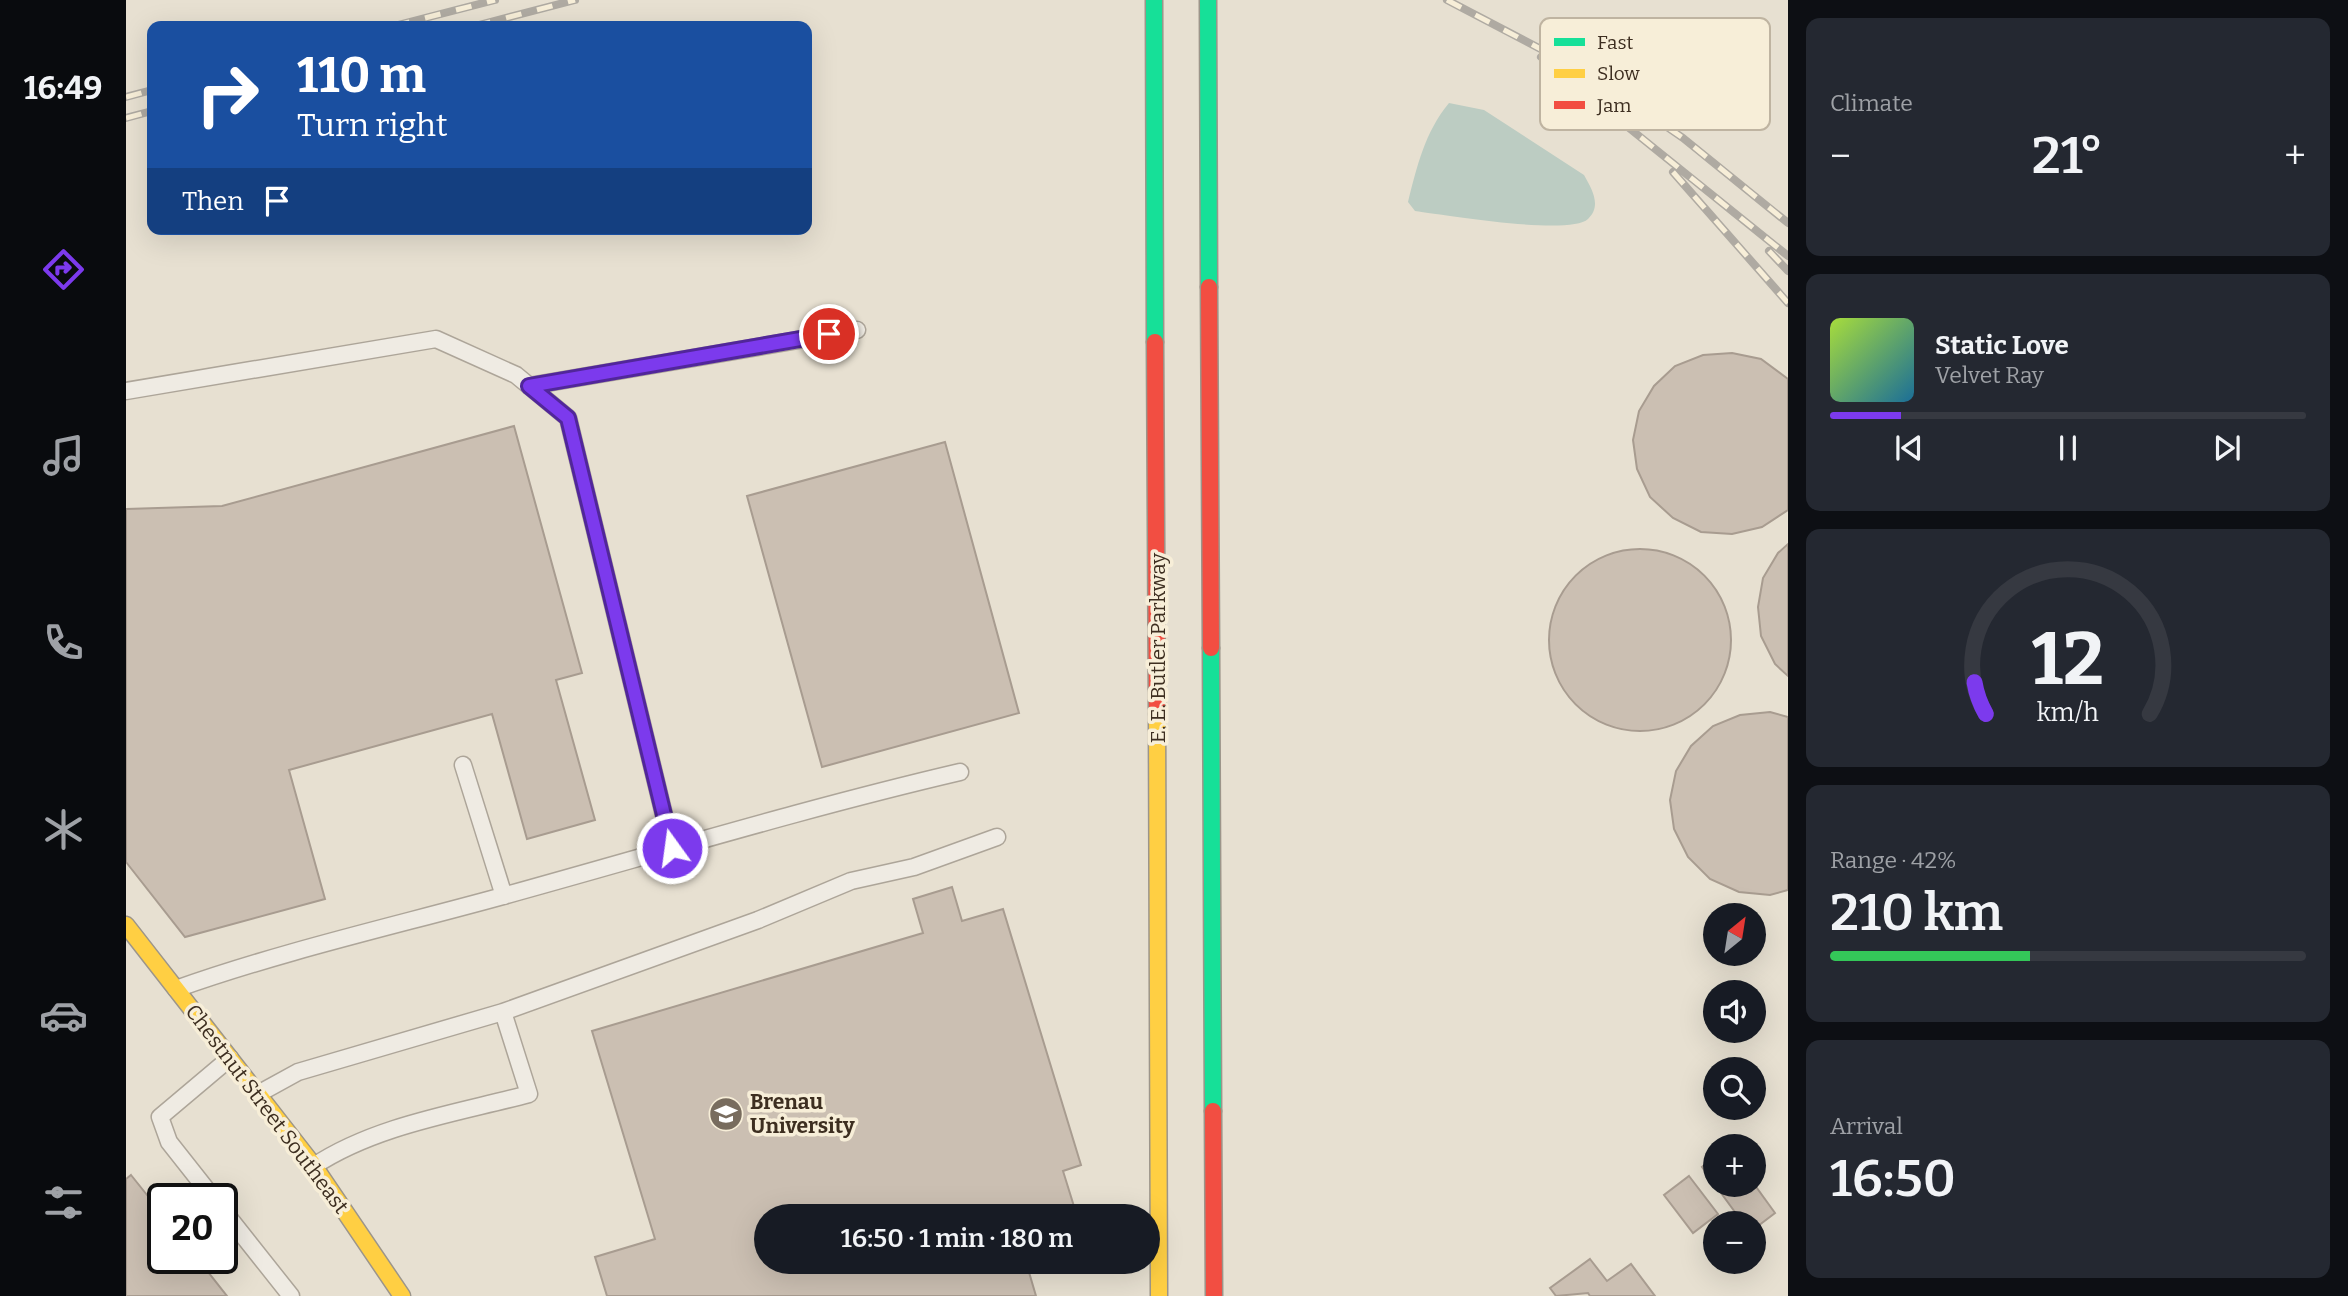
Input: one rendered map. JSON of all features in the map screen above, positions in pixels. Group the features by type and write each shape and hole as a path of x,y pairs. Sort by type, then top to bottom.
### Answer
{"main road":[{"name":"E. E. Butler Parkway","path":"1154,0 1159,1296"},
{"path":"1208,0 1214,1296"},
{"name":"Chestnut Street Southeast","path":"126,925 314,1166 402,1296"}],"lane":[{"path":"529,386 857,330"},
{"path":"126,391 436,340 516,375 568,418 672,848"},
{"path":"463,765 504,896"},
{"path":"176,989 245,965 504,896 843,800 960,772"},
{"path":"258,1094 298,1072 503,1012 758,919 851,881 914,867 997,837"},
{"path":"314,1166 341,1149 388,1132 529,1094 503,1012"},
{"path":"201,1183 169,1142 160,1117 230,1058"},
{"path":"238,1229 291,1296"}],"shaded area":[{"path":"1449,103 1484,110 1584,175 1595,203 1588,219 1577,224 1533,225 1415,211 1408,202 1419,163 1434,126"}],"building":[{"path":"1732,353 1761,359 1788,379 1788,510 1762,527 1732,534 1701,532 1673,518 1650,497 1637,469 1633,440 1639,411 1654,386 1675,366 1703,355"},
{"path":"514,426 582,673 556,680 595,820 527,839 492,714 289,770 325,899 185,937 126,862 126,509 222,506"},
{"path":"945,442 1019,713 822,767 747,496"},
{"path":"1788,544 1788,676 1775,664 1761,636 1758,607 1763,578 1778,553"},
{"path":"1640,549 1675,556 1704,576 1724,605 1731,640 1724,675 1704,704 1675,724 1640,731 1605,724 1576,704 1556,675 1549,640 1556,605 1576,576 1605,556"},
{"path":"1770,712 1788,717 1788,890 1770,895 1739,892 1710,879 1688,857 1674,829 1670,800 1676,771 1691,746 1713,726 1740,715"},
{"path":"952,887 962,921 1003,909 1081,1165 1063,1171 1073,1204 754,1204 754,1274 1030,1274 1036,1296 607,1296 595,1257 655,1239 592,1031 923,933 913,899"},
{"path":"131,1175 147,1195 147,1274 210,1274 227,1296 126,1296 126,1179"},
{"path":"1689,1176 1716,1211 1703,1211 1703,1225 1693,1233 1664,1195"},
{"path":"1724,1197 1763,1197 1775,1213 1766,1220 1766,1211 1734,1211"},
{"path":"1590,1259 1607,1281 1631,1264 1655,1296 1590,1296 1588,1293 1556,1296 1550,1288"}],"railway":[{"path":"413,21 495,0"},
{"path":"494,21 575,0"},
{"path":"1447,0 1540,49"},
{"path":"126,97 147,91"},
{"path":"126,118 147,112"},
{"path":"1632,130 1788,256"},
{"path":"1671,130 1788,223"},
{"path":"1673,172 1788,303"},
{"path":"1769,251 1788,271"}],"traffic: fast":[{"path":"1154,0 1155,342"},
{"path":"1208,0 1209,287"},
{"path":"1211,648 1213,1111"}],"traffic: slow":[{"path":"1157,714 1159,1296"},
{"path":"126,925 314,1166 402,1296"}],"traffic: jam":[{"path":"1209,287 1211,648"},
{"path":"1155,342 1157,714"},
{"path":"1213,1111 1214,1296"}],"place":[{"name":"Brenau University","path":"726,1114"}],"route":[{"path":"672,848 568,418 529,386 829,334"}]}
